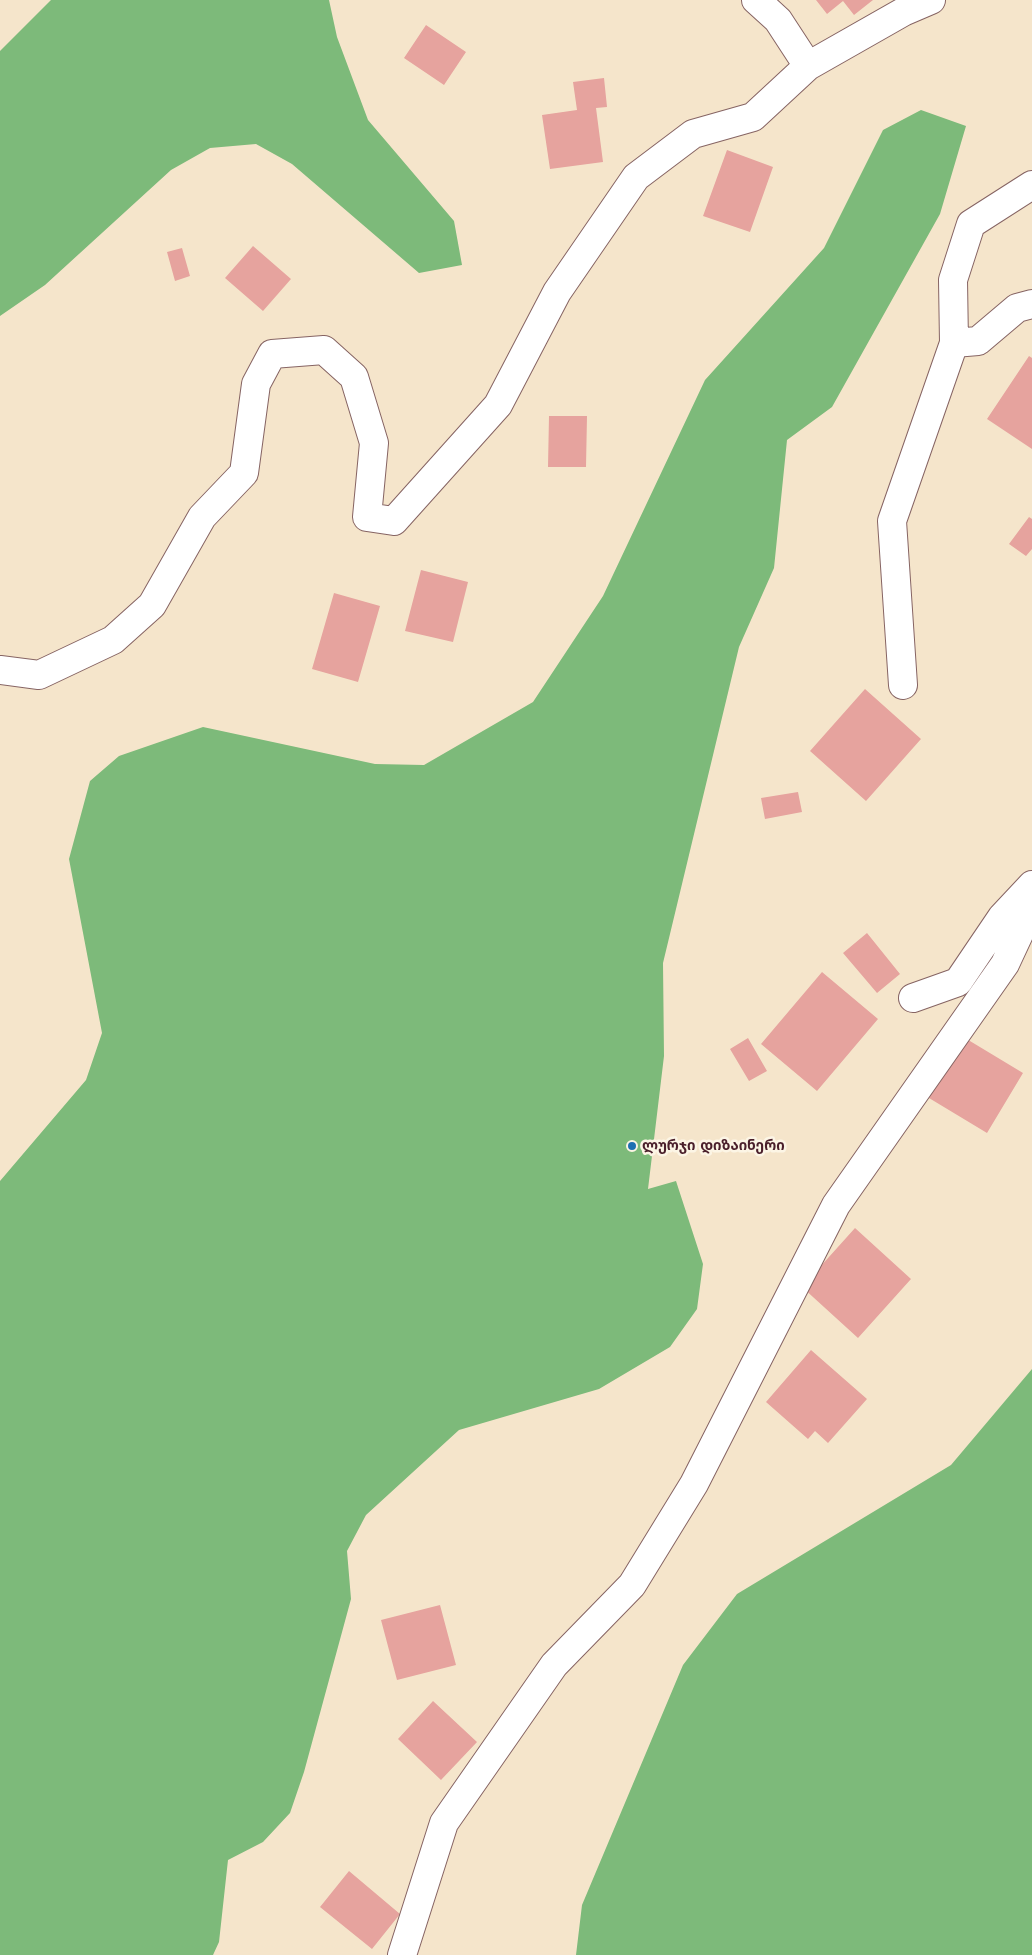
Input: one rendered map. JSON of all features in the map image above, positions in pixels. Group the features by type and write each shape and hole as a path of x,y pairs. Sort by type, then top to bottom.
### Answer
{"street":[{"path":"756,0 778,20 808,66"},
{"path":"0,670 39,675 113,640 152,605 202,517 244,473 256,384 272,354 324,350 354,377 374,443 367,517 394,521 498,405 557,292 636,177 693,134 753,117 808,66 903,12 930,0"},
{"path":"902,685 892,521 954,343 953,280 971,224 1032,184"},
{"path":"954,343 978,341 1017,308 1032,304"},
{"path":"913,998 958,982 1002,917 1032,885"},
{"path":"402,1955 444,1823 554,1665 632,1585 694,1484 836,1206 1004,964 1032,906"}],"green space":[{"path":"51,0 329,0 337,37 368,120 454,221 462,265 419,273 292,164 256,144 210,148 171,170 45,285 0,316 0,51"},
{"path":"921,110 966,126 940,214 832,407 787,440 774,568 739,647 663,963 664,1056 648,1189 676,1181 703,1264 697,1309 670,1347 599,1389 459,1430 366,1515 347,1551 351,1599 304,1772 290,1813 263,1842 228,1860 219,1942 213,1955 0,1955 0,1181 86,1080 102,1033 69,859 90,781 119,756 203,727 375,764 424,765 533,702 603,596 705,380 824,248 883,130"},
{"path":"1032,1369 1032,1955 576,1955 582,1905 683,1665 737,1594 951,1465"}],"building":[{"path":"816,0 873,0 854,15 843,1 827,14"},
{"path":"426,25 466,52 444,85 404,58"},
{"path":"604,78 607,107 596,108 603,162 550,169 542,115 577,110 573,82"},
{"path":"727,150 773,167 750,232 703,216"},
{"path":"253,246 291,279 263,311 225,278"},
{"path":"182,248 190,276 175,281 167,252"},
{"path":"1029,356 1032,358 1032,449 987,419"},
{"path":"549,416 587,416 586,467 548,467"},
{"path":"1029,517 1032,519 1032,549 1026,556 1009,544"},
{"path":"421,570 468,582 453,642 405,631"},
{"path":"334,593 380,606 358,682 312,669"},
{"path":"865,689 921,739 866,801 810,751"},
{"path":"798,792 802,812 765,819 761,798"},
{"path":"867,933 900,974 877,993 843,953"},
{"path":"822,972 878,1019 817,1091 761,1044"},
{"path":"960,1035 1023,1073 987,1133 924,1095"},
{"path":"748,1038 767,1071 749,1081 730,1049"},
{"path":"855,1228 911,1279 858,1338 802,1287"},
{"path":"811,1350 867,1399 828,1443 815,1431 808,1439 766,1402"},
{"path":"440,1605 456,1665 397,1680 381,1620"},
{"path":"433,1701 477,1742 441,1780 398,1739"},
{"path":"349,1871 400,1914 372,1949 320,1907"}],"place":[{"name":"ლურჯი დიზაინერი","path":"632,1146"}]}
